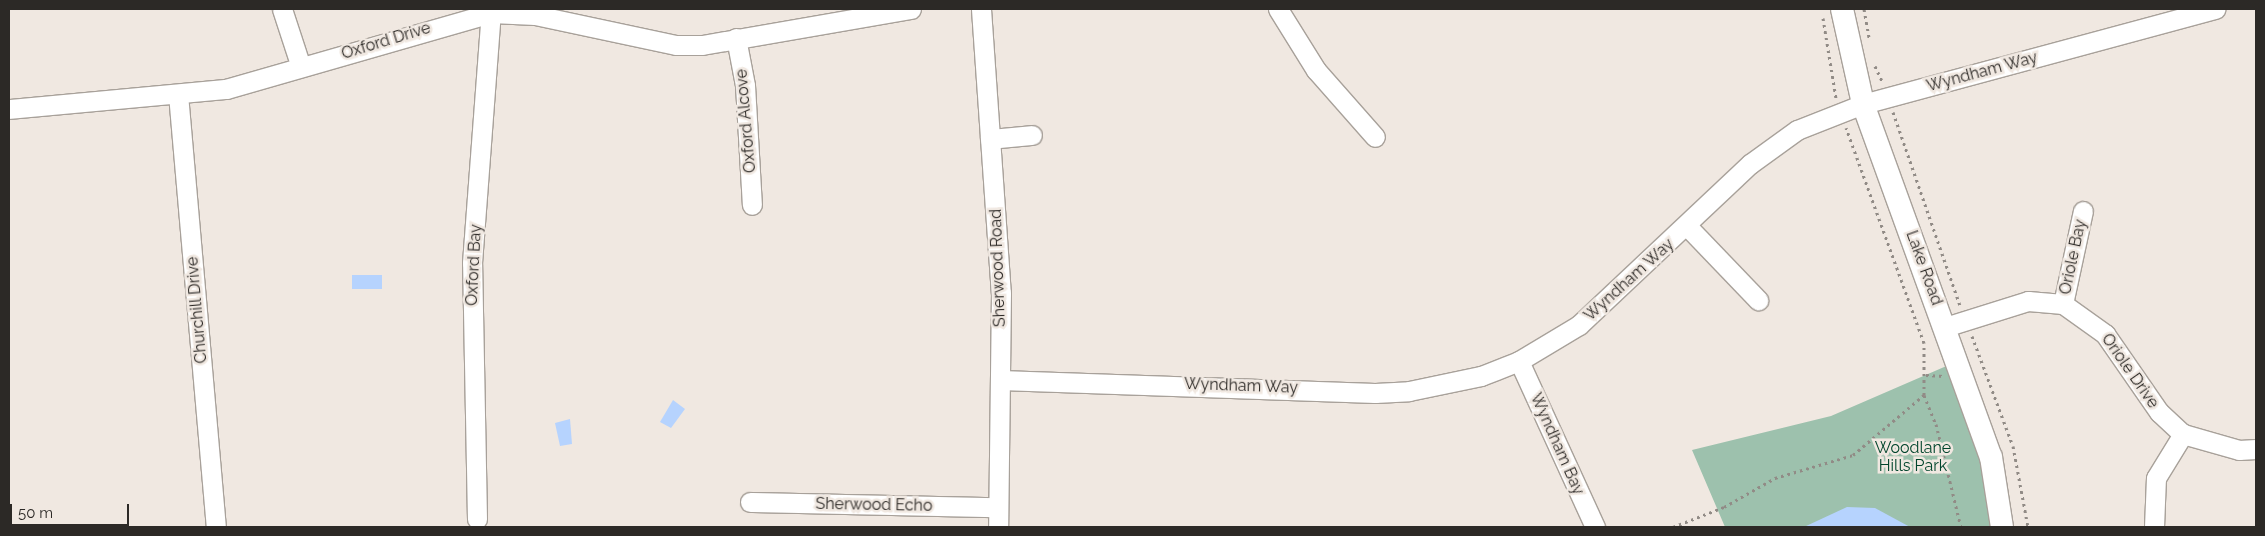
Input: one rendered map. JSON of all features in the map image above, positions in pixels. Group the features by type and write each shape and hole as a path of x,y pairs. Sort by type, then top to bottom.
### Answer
{"street":[{"path":"282,9 301,67"},
{"name":"Oxford Drive","path":"9,109 226,89 492,13 535,15 676,45 736,38 911,9"},
{"name":"Sherwood Road","path":"981,9 1001,286 998,527"},
{"path":"1278,9 1316,70 1375,137"},
{"name":"Lake Road","path":"1842,9 1863,104 1954,324 1991,458 2002,527"},
{"name":"Wyndham Way","path":"1000,380 1375,392 1444,385 1519,360 1579,325 1771,147 1796,130 1863,104 2215,9"},
{"name":"Oxford Bay","path":"477,519 472,263 492,13"},
{"name":"Oxford Alcove","path":"736,38 746,94 752,205"},
{"name":"Churchill Drive","path":"178,94 216,527"},
{"path":"990,139 1032,135"},
{"name":"Oriole Bay","path":"2063,304 2083,211"},
{"path":"1687,226 1758,300"},
{"path":"1954,324 2028,301 2063,304"},
{"name":"Oriole Drive","path":"2063,304 2105,334 2159,412 2183,434 2231,449 2256,449"},
{"name":"Wyndham Bay","path":"1519,360 1595,527"},
{"path":"2154,527 2156,478 2183,434"},
{"name":"Sherwood Echo","path":"750,502 998,507"}],"path":[{"path":"1823,9 1840,114 1922,336 1926,375 1924,395 1939,433 1961,527"},
{"path":"1864,9 1871,46"},
{"path":"1873,55 1888,98 1954,324 2003,410 2028,527"},
{"path":"1926,375 1938,378"},
{"path":"1673,527 1724,507 1774,478 1852,455 1924,395"}],"green space":[{"name":"Woodlane Hills Park","path":"1958,361 2002,527 1725,527 1692,450 1831,416"}],"water":[{"path":"352,275 382,275 382,289 352,289"},
{"path":"673,400 685,409 671,428 660,422"},
{"path":"570,419 572,444 560,446 555,423"},
{"path":"1847,507 1875,508 1910,527 1804,527"}]}
